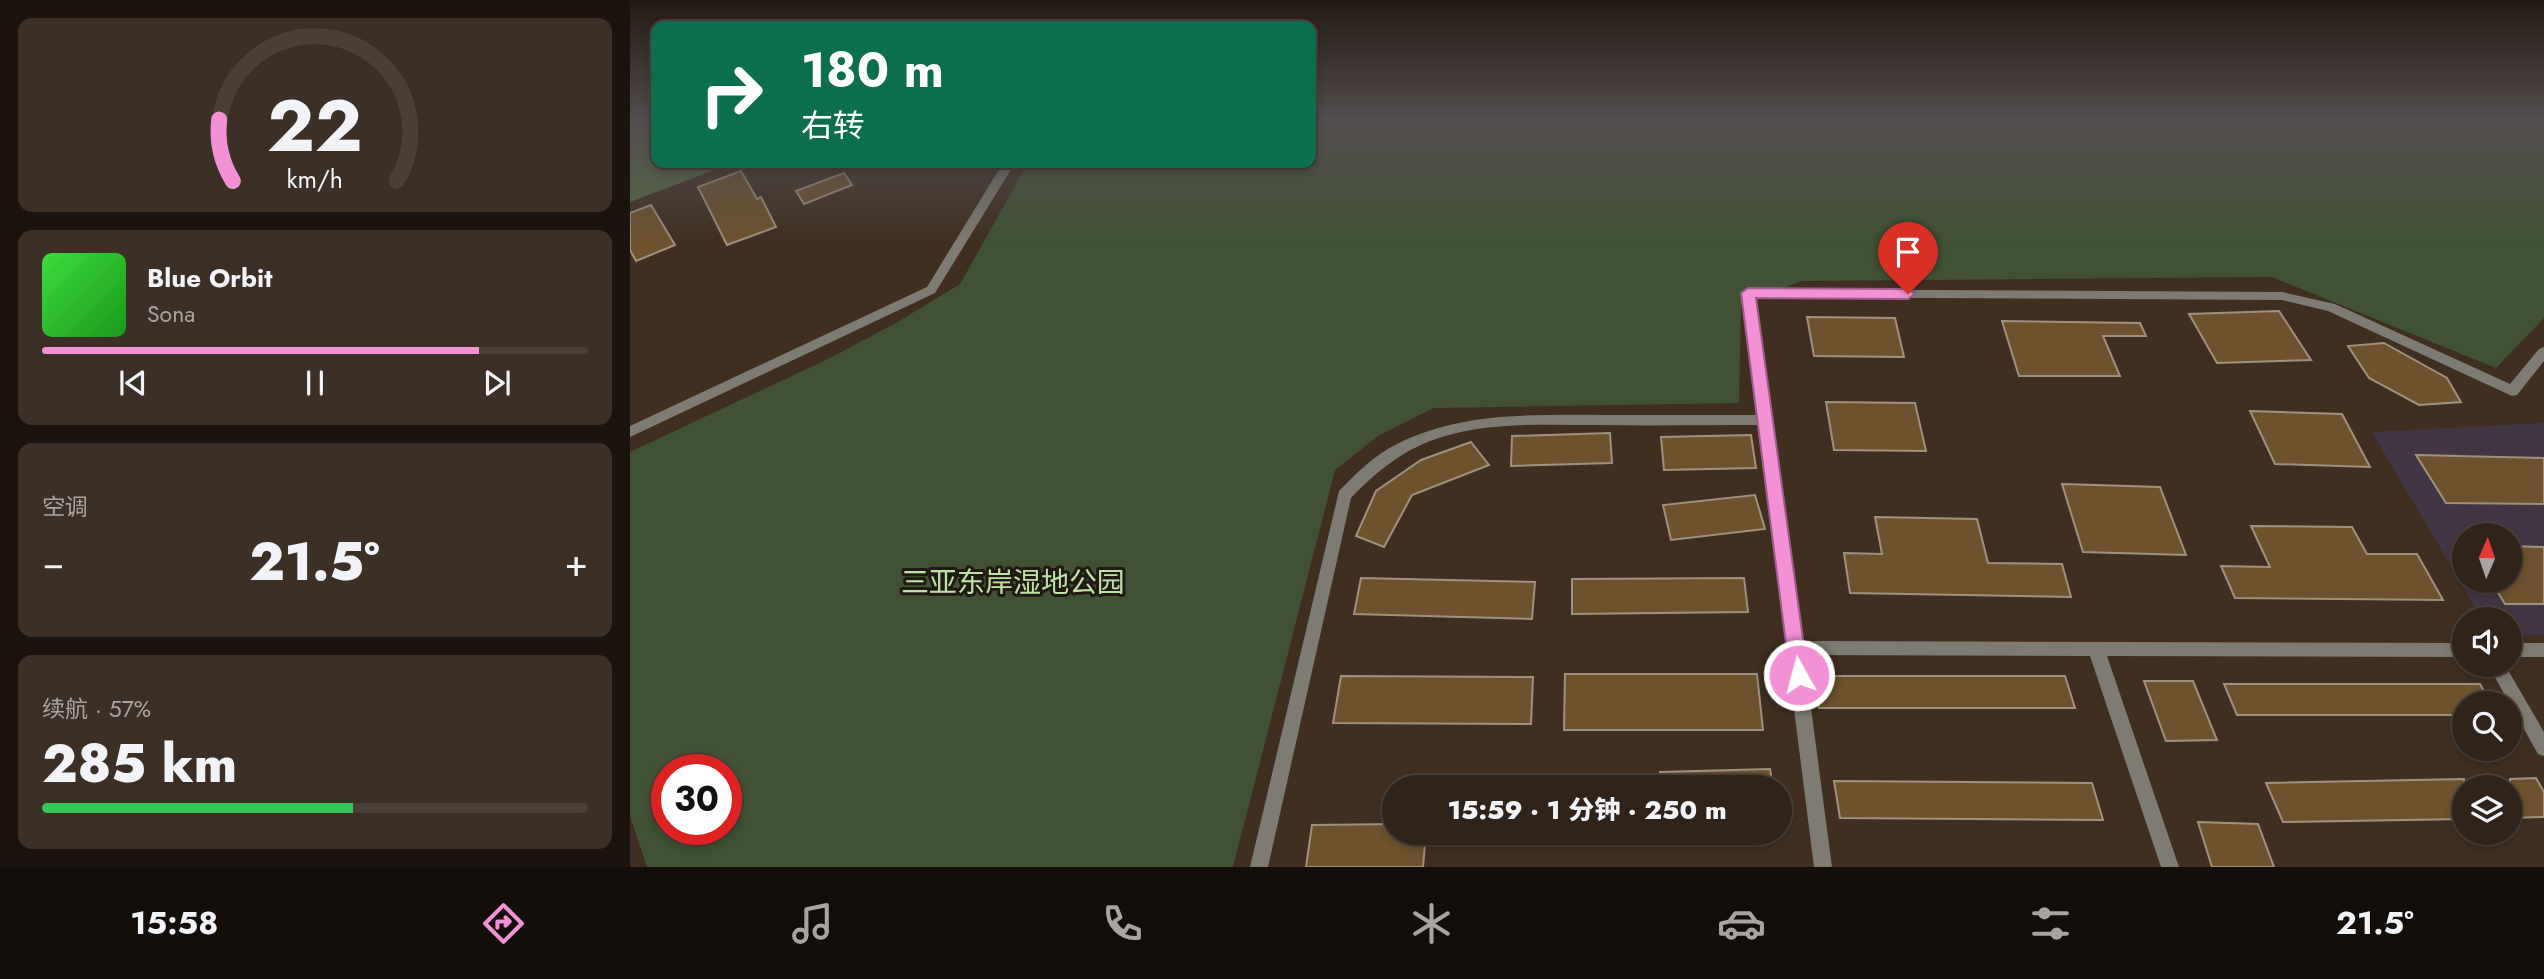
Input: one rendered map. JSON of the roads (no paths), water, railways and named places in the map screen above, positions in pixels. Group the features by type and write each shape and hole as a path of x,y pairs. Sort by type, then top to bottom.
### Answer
{"street":[{"path":"630,432 931,290 1006,168"},
{"path":"1823,867 1748,293 2282,296 2331,307 2512,391 2544,352"},
{"path":"1259,867 1343,495 1364,471 1417,439 1502,420 1764,420"},
{"path":"1796,648 2452,650"},
{"path":"2096,649 2171,867"},
{"path":"2522,650 2544,650"},
{"path":"2503,677 2544,748"}],"park label":[{"name":"三亚东岸湿地公园","path":"1013,582"}]}
